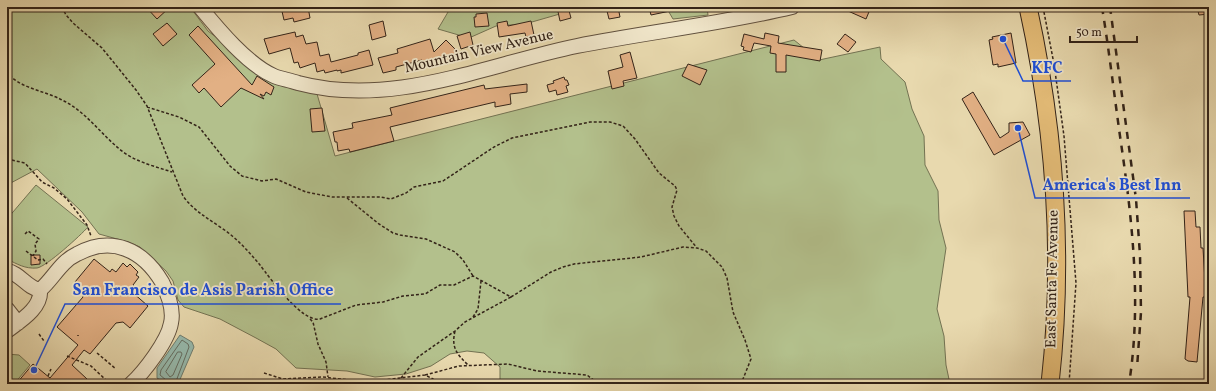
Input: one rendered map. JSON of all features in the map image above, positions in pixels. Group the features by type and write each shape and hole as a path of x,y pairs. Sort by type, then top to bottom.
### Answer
{"main road":[{"name":"East Santa Fe Avenue","path":"1028,7 1045,108 1055,203 1056,292 1050,384"}],"street":[{"name":"Mountain View Avenue","path":"200,7 224,34 262,70 281,78 315,87 340,91 414,86 448,80 493,66 576,46 792,7"},
{"path":"7,309 12,327 32,311 38,301 40,290 59,267 70,258 96,247 125,248 146,260 154,268 166,290 170,305 171,323 157,352 131,384"},
{"path":"7,271 15,274 30,286 40,290"}],"path":[{"path":"62,7 66,15 73,23 102,48 147,106 182,196 190,206 240,242 284,297 313,322 318,344 326,362 328,377"},
{"path":"7,71 17,82 64,100 89,119 127,155 142,162 172,172"},
{"path":"147,106 179,117 199,127 230,166 242,176 262,181 276,179 317,196 346,198 380,197 391,199 406,193 414,187 443,181 494,147 512,138 590,122 610,122 623,126 636,139 658,173 675,186 677,190 672,207 674,216 697,248"},
{"path":"7,158 25,163 42,182 54,188 67,199 87,225 96,247"},
{"path":"346,198 393,233 400,236 426,239 455,252 463,260 473,276 511,297"},
{"path":"25,234 28,231 39,239 35,244 36,251 33,256"},
{"path":"471,318 511,297 551,272 569,266 642,257 689,246 706,251 722,267 727,278 733,312 751,359 741,384"},
{"path":"26,251 38,260 43,260 49,266"},
{"path":"309,317 316,320 356,305 383,302 403,296 425,294 440,284 454,285 473,276"},
{"path":"401,378 418,357 455,332 471,318 478,309 481,280"},
{"path":"455,332 453,339 454,350 468,365"},
{"path":"39,334 44,341"},
{"path":"97,353 116,369"},
{"path":"67,356 91,366 107,381"},
{"path":"264,373 283,379 328,377 367,382 425,375 468,365 508,364 537,371 579,374 593,378 599,384"},
{"path":"48,376 52,369"},
{"path":"425,375 433,379 436,384"}],"green space":[{"path":"7,7 190,7 208,31 237,53 315,87 335,156 794,40 819,60 880,47 881,59 905,82 912,109 924,136 925,165 938,191 939,220 946,248 937,309 944,336 946,365 950,384 500,384 500,367 484,353 467,351 450,354 431,366 406,374 375,377 347,371 296,368 276,349 256,338 220,319 184,307 178,300 173,281 166,271 140,247 99,234 82,212 37,169 7,185"},
{"path":"451,7 584,7 525,24 496,26 469,38 438,29"},
{"path":"666,7 707,7 708,15 673,19"},
{"path":"36,185 88,227 48,262 37,268 29,268 7,259 7,219"},
{"path":"7,354 19,355 30,365 14,384 7,384"}],"water":[{"path":"180,335 192,342 194,347 178,384 166,384 157,378 157,368"}],"building":[{"path":"146,7 170,7 157,19"},
{"path":"281,7 292,7 293,11 308,7 310,18 294,22 293,18 284,20"},
{"path":"557,7 568,7 571,18 560,21"},
{"path":"606,7 618,7 620,17 609,19"},
{"path":"649,7 675,7 675,10 651,15"},
{"path":"839,7 871,7 866,19"},
{"path":"1197,7 1209,7 1209,14 1199,15"},
{"path":"487,13 489,26 475,27 474,17 476,17 476,14"},
{"path":"383,21 386,36 372,40 369,25"},
{"path":"507,21 508,26 531,21 534,35 526,37 525,33 499,37 497,23"},
{"path":"167,23 177,34 163,46 153,34"},
{"path":"198,26 252,85 257,76 274,87 271,95 266,92 264,96 260,94 264,99 241,88 221,107 204,88 199,93 192,85 215,64 189,35"},
{"path":"295,32 296,37 303,35 306,44 317,42 320,56 329,54 331,62 358,55 358,53 369,50 373,65 341,73 341,70 337,70 325,73 324,70 317,72 315,63 300,68 298,62 294,63 290,48 269,54 264,39"},
{"path":"470,32 473,45 461,49 457,36"},
{"path":"765,33 779,36 778,43 822,50 820,61 786,55 786,72 776,72 776,54 770,53 771,46 754,43 751,52 743,50 744,47 741,46 744,34 764,39"},
{"path":"1011,33 1016,63 998,67 998,64 993,65 989,40 993,39 992,37"},
{"path":"845,34 856,42 848,52 837,44"},
{"path":"430,39 434,52 446,40 459,53 447,65 441,58 422,62 422,60 396,67 396,70 383,73 378,58 398,53 397,49"},
{"path":"630,52 637,78 623,81 624,86 612,89 608,71 623,67 620,55"},
{"path":"688,64 707,70 700,85 682,76"},
{"path":"564,77 569,85 566,86 568,92 557,95 556,90 549,92 547,85"},
{"path":"527,84 527,92 510,94 511,104 495,107 495,102 390,127 394,141 350,152 349,149 338,151 337,142 335,142 333,132 353,128 352,123 392,115 390,108 484,85 485,89"},
{"path":"973,92 1000,138 1009,132 1009,123 1023,122 1030,135 994,155 962,99"},
{"path":"322,108 325,131 312,132 310,109"},
{"path":"1184,211 1195,211 1196,227 1200,227 1201,248 1203,248 1205,281 1209,281 1209,297 1203,297 1197,362 1188,361 1185,359 1190,297 1188,297"},
{"path":"31,255 40,255 40,264 31,265"},
{"path":"94,259 110,272 112,269 116,272 123,263 127,267 130,264 138,272 136,275 139,277 133,285 136,288 132,292 148,306 130,328 123,322 116,323 90,354 84,350 72,365 87,379 83,384 16,384 33,364 50,378 78,345 57,327 83,297 82,288 75,282"}],"railway":[{"path":"1102,7 1132,229 1135,322 1129,384"},
{"path":"1110,7 1136,199 1140,255 1141,312 1137,368"}],"place":[{"name":"KFC","path":"1003,39"},
{"name":"America's Best Inn","path":"1018,128"},
{"name":"San Francisco de Asis Parish Office","path":"34,370"}]}
